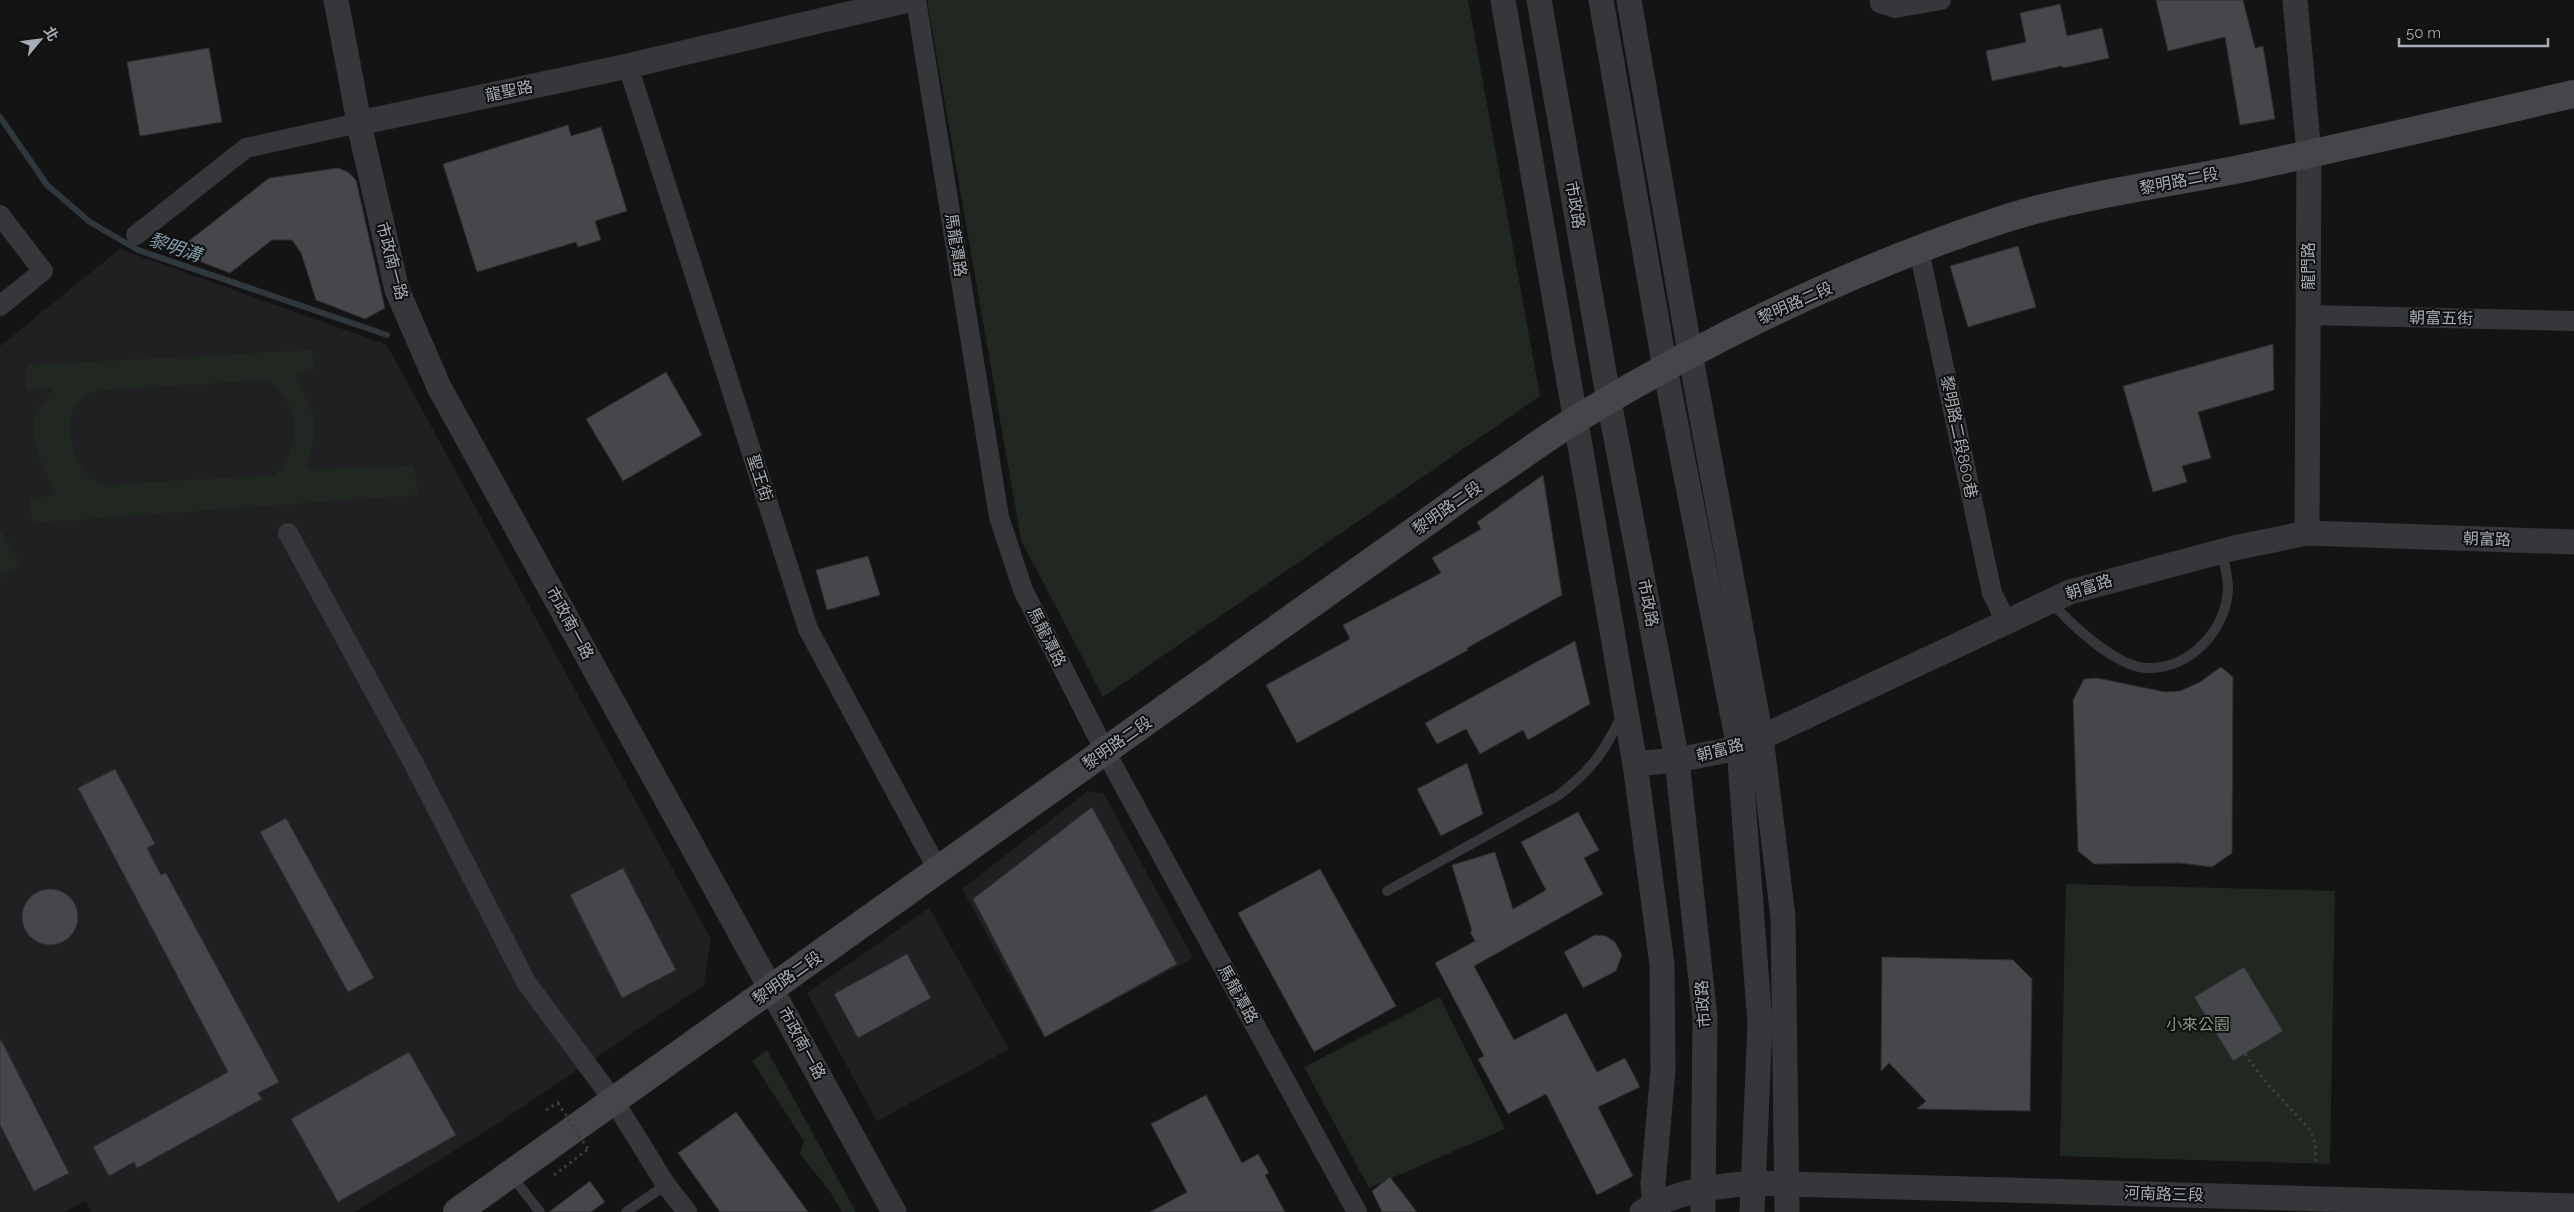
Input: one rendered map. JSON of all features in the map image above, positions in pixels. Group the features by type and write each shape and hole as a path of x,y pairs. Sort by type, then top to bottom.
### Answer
{"main road":[{"name":"黎明路二段","path":"457,1212 1483,482 1575,420 1690,353 1773,311 1919,250 1991,223 2056,206 2309,154 2574,94"}],"street":[{"name":"市政南一路","path":"336,0 359,123 397,290 439,387 894,1212"},
{"name":"龍聖路","path":"136,235 246,148 628,66 908,0"},
{"name":"馬龍潭路","path":"916,0 999,517 1023,590 1105,752 1357,1212"},
{"path":"1503,0 1635,764 1662,964 1663,1070 1651,1209"},
{"name":"市政路","path":"1539,0 1610,401 1677,760 1705,1016 1703,1212"},
{"path":"1601,0 1665,368 1739,748 1760,1024 1752,1212"},
{"path":"1629,0 1690,353 1761,737 1783,918 1787,1212"},
{"path":"1880,0 1880,3 1895,8 1941,0"},
{"name":"龍門路","path":"2295,0 2309,154 2307,533"},
{"name":"聖王街","path":"628,66 808,629 938,870"},
{"path":"0,215 42,272 0,306"},
{"name":"黎明路二段860巷","path":"1919,250 1992,593 2006,621"},
{"name":"朝富五街","path":"2308,315 2574,320"},
{"path":"288,533 414,764 526,982 614,1101 666,1185 687,1212"},
{"name":"朝富路","path":"1635,764 1677,760 1739,748 2070,592 2127,575 2222,551 2307,533 2574,542"},
{"name":"河南路三段","path":"1651,1209 1704,1188 1754,1183 2321,1208 2574,1206"}],"lane":[{"path":"2051,601 2072,625 2124,661 2146,668 2178,663 2203,647 2221,619 2228,589 2222,551"},
{"path":"1387,891 1559,795 1584,776 1606,750 1625,710"},
{"path":"510,1174 540,1212"},
{"path":"626,1212 666,1185"}],"path":[{"path":"2245,1054 2263,1079 2311,1132 2316,1143 2316,1163"},
{"path":"546,1110 559,1102 588,1149 554,1175"}],"shaded area":[{"path":"120,249 387,345 711,939 704,985 494,1126 355,1212 91,1212 85,1201 64,1212 0,1212 0,346"},
{"path":"1088,791 1104,794 1193,958 1044,1038 962,889"},
{"path":"929,908 1009,1049 877,1121 807,993"}],"green space":[{"path":"927,0 1468,0 1540,396 1103,697 1021,540"},
{"path":"312,350 315,369 295,375 315,418 313,445 306,469 414,466 418,495 33,523 29,498 56,495 40,457 34,436 36,413 53,389 26,390 27,365","holes":["267,380 287,401 292,413 294,439 284,464 275,475 102,485 93,480 82,469 73,449 70,427 71,416 81,399 95,391"]},
{"path":"0,531 21,565 0,577"},
{"name":"小來公園","path":"2066,884 2335,891 2330,1164 2060,1156"},
{"path":"1440,997 1505,1129 1369,1188 1304,1067"},
{"path":"767,1050 856,1212 842,1212 831,1193 800,1154 804,1141 752,1061"}],"building":[{"path":"2156,0 2243,0 2255,48 2263,46 2275,119 2240,125 2225,37 2168,51"},
{"path":"2060,4 2067,36 2102,28 2109,58 1992,81 1986,51 2026,42 2020,13"},
{"path":"209,48 222,122 140,136 127,62"},
{"path":"568,125 571,136 601,127 627,211 595,221 601,240 578,247 576,242 477,272 443,164"},
{"path":"338,168 348,172 356,180 385,308 365,319 316,300 301,253 292,240 272,240 230,273 175,252 269,178"},
{"path":"2018,246 2036,307 1968,327 1950,266"},
{"path":"2273,344 2274,390 2198,412 2211,458 2182,466 2187,482 2153,492 2123,386"},
{"path":"666,372 702,435 623,481 586,419"},
{"path":"1543,475 1562,595 1467,648 1468,650 1297,743 1266,685 1350,639 1343,625 1441,573 1432,558 1481,529 1477,522"},
{"path":"868,556 880,595 827,610 816,570"},
{"path":"1575,641 1590,704 1528,740 1523,730 1480,754 1466,729 1437,744 1425,723"},
{"path":"2221,667 2233,677 2232,853 2212,867 2180,863 2094,864 2078,851 2073,700 2084,679 2097,678 2165,692 2180,691 2200,682"},
{"path":"1467,763 1483,814 1441,836 1417,789"},
{"path":"115,769 155,844 147,848 161,875 166,873 279,1082 258,1093 262,1099 137,1168 134,1162 109,1176 93,1147 228,1072 78,788"},
{"path":"1092,807 1177,964 1045,1037 973,899"},
{"path":"1578,812 1599,850 1584,858 1603,894 1474,966 1514,1040 1566,1013 1597,1072 1625,1058 1640,1087 1598,1107 1633,1176 1597,1195 1546,1094 1508,1114 1478,1059 1484,1056 1435,963 1475,941 1470,932 1472,931 1452,865 1495,852 1513,909 1546,890 1521,842"},
{"path":"286,818 374,978 348,992 260,832"},
{"path":"623,868 676,970 622,998 570,895"},
{"path":"1320,869 1396,1006 1314,1052 1238,913"},
{"path":"45,889 55,889 70,897 76,906 78,917 76,928 70,937 55,945 45,945 34,940 27,933 22,922 22,912 27,901 34,894"},
{"path":"1595,935 1606,936 1615,942 1622,955 1616,971 1583,988 1564,952"},
{"path":"907,954 931,998 858,1038 834,994"},
{"path":"1882,957 2013,960 2032,979 2030,1111 1917,1109 1926,1101 1889,1063 1881,1071"},
{"path":"2244,967 2283,1031 2233,1061 2194,997"},
{"path":"0,1038 69,1173 34,1191 0,1125"},
{"path":"409,1052 456,1135 338,1202 291,1119"},
{"path":"1206,1095 1242,1163 1258,1154 1269,1173 1265,1175 1285,1212 1150,1212 1187,1192 1151,1124"},
{"path":"736,1112 808,1212 720,1212 678,1153"},
{"path":"1390,1177 1417,1212 1382,1212 1372,1191"},
{"path":"590,1181 605,1202 591,1212 549,1212"}],"waterway":[{"name":"黎明溝","path":"0,117 47,185 90,222 138,250 387,335"}]}
